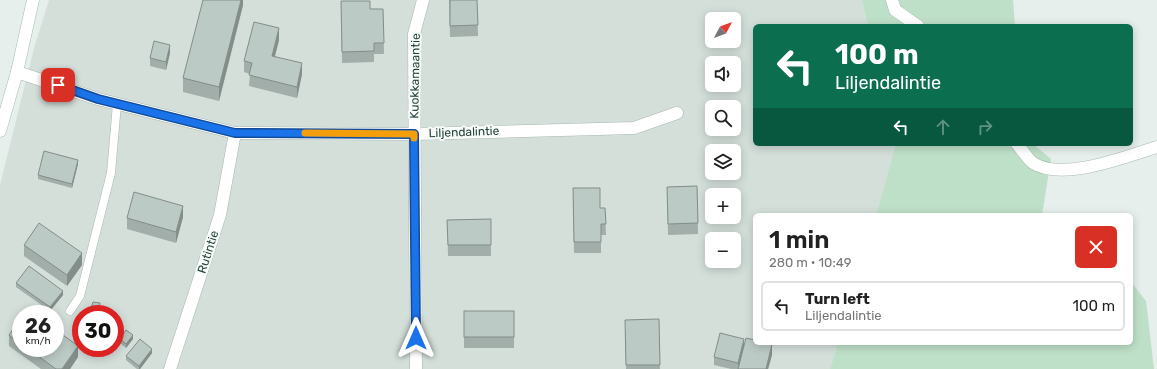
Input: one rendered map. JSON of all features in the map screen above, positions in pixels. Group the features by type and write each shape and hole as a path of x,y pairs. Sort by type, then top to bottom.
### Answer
{"street":[{"path":"0,131 17,72 33,0"},
{"name":"Kuokkamaantie","path":"416,369 414,34 422,0"},
{"path":"892,0 896,10 915,24"},
{"name":"Liljendalintie","path":"17,72 98,99 235,133 414,134 634,128 677,113"},
{"name":"Rutintie","path":"170,369 220,216 235,133"},
{"path":"1018,146 1024,154 1034,163 1045,167 1070,170 1107,162 1157,147"}],"lane":[{"path":"70,311 80,296 112,173 117,104"}],"shaded area":[{"path":"49,0 862,0 868,24 753,24 753,146 896,146 877,213 753,213 753,345 837,345 830,369 0,369 0,185 34,48"}],"green space":[{"path":"862,0 1013,0 1015,24 868,24"},
{"path":"895,146 1035,146 1051,159 1042,213 877,213"},
{"path":"1133,285 1146,301 1154,369 830,369 837,345 1133,345"}],"building":[{"path":"203,0 241,0 219,87 183,78"},
{"path":"450,0 477,0 478,25 450,26"},
{"path":"341,1 370,1 370,9 383,9 384,43 374,43 374,51 342,52"},
{"path":"254,22 279,28 272,56 302,63 297,87 249,75 252,63 244,61"},
{"path":"154,41 170,45 166,62 150,58"},
{"path":"44,151 78,160 72,184 38,175"},
{"path":"697,186 698,223 668,224 667,187"},
{"path":"573,188 600,188 600,208 605,208 606,224 601,224 601,242 574,242"},
{"path":"134,192 183,206 176,232 127,218"},
{"path":"491,219 491,245 448,245 447,220"},
{"path":"39,223 82,253 67,275 24,245"},
{"path":"29,266 63,291 52,305 47,305 16,283"},
{"path":"93,302 100,303 100,305 92,305"},
{"path":"464,311 514,311 514,337 464,337"},
{"path":"659,319 660,365 626,365 625,320"},
{"path":"126,330 133,335 126,344 124,342 124,333"},
{"path":"720,333 744,339 738,363 714,357"},
{"path":"64,336 72,342 72,355 62,369 56,369 39,357 64,357"},
{"path":"746,338 753,340 753,345 772,345 766,369 738,369"},
{"path":"140,339 152,349 139,366 126,356"}],"slow traffic":[{"path":"305,133 414,134 414,138"}],"route":[{"path":"58,85 98,99 235,133 414,134 416,338"}]}
